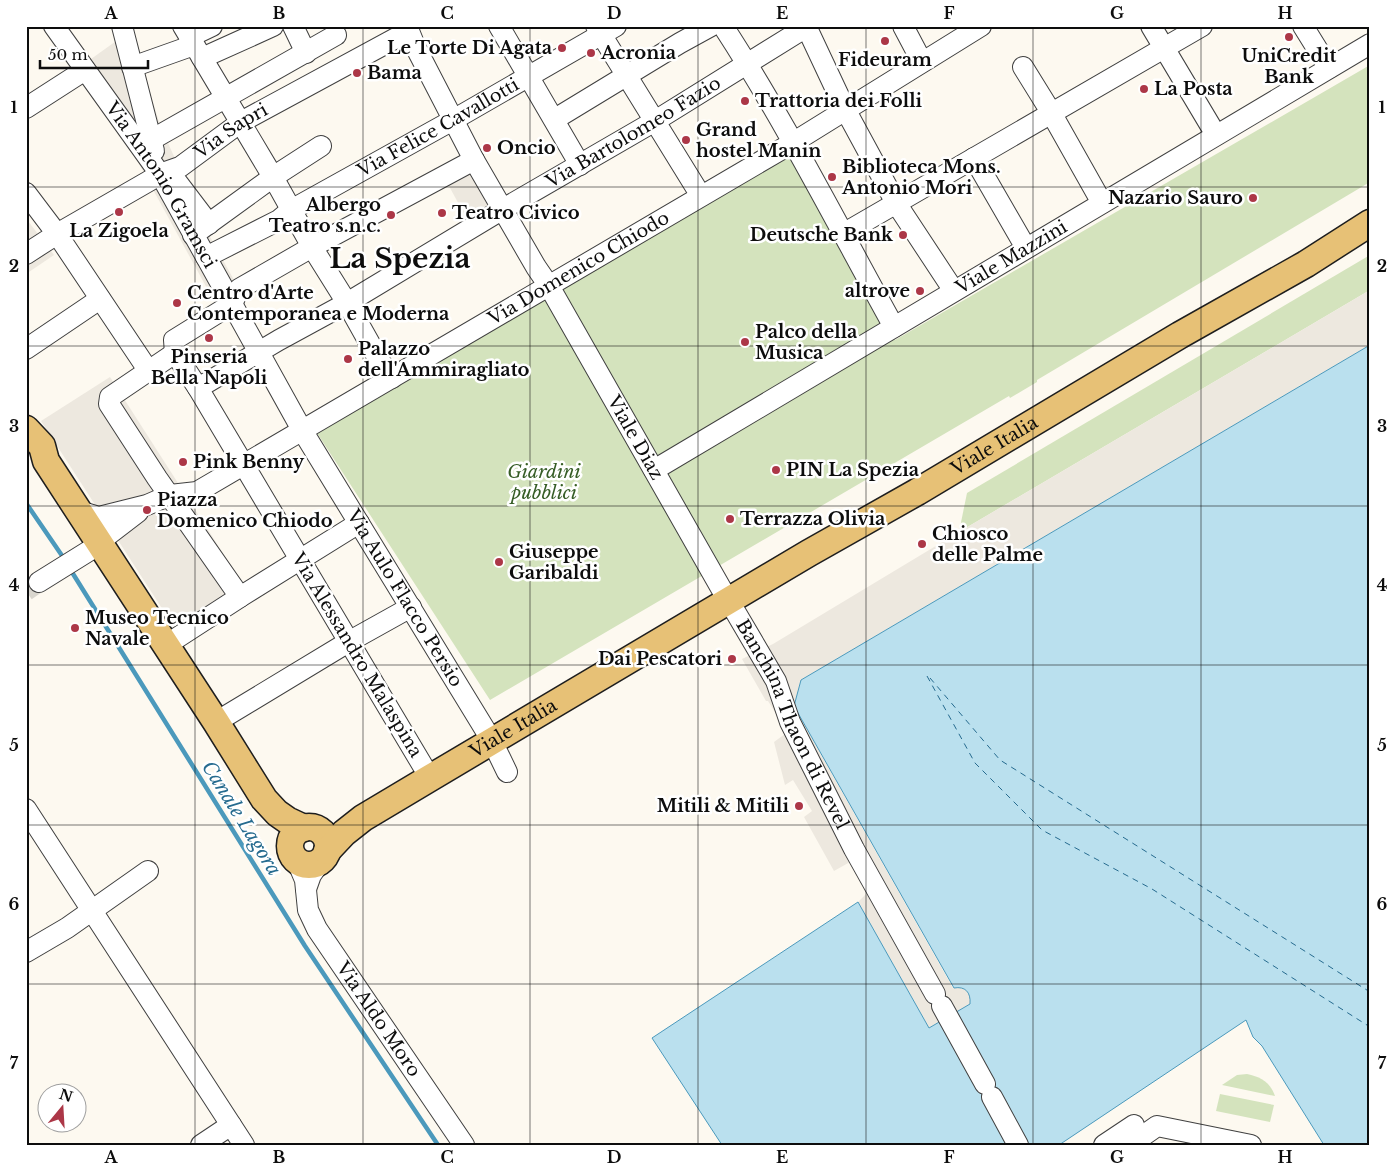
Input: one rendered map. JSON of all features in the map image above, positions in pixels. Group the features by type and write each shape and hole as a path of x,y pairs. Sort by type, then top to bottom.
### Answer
{"main road":[{"name":"Viale Italia","path":"309,846 344,833 363,818 664,639 673,620 726,595 788,550 808,553 917,492 1180,335 1284,276 1369,223"},
{"path":"26,430 42,446 36,454 79,511 90,551 166,646 264,799 275,824 309,846"}],"street":[{"name":"Via Antonio Gramsci","path":"54,26 85,70 165,173 201,230 206,257 302,430"},
{"path":"122,26 153,146 165,173"},
{"path":"192,42 212,26"},
{"path":"132,66 192,42 273,26"},
{"path":"293,26 306,53"},
{"path":"499,26 530,76 580,165"},
{"path":"555,119 711,26"},
{"path":"723,26 794,142 890,321"},
{"path":"903,26 922,62"},
{"name":"Via Domenico Chiodo","path":"170,495 197,492 244,465 794,142 981,26"},
{"path":"1151,26 1216,135"},
{"path":"843,234 1202,26"},
{"path":"1303,26 1329,68"},
{"path":"807,27 845,109 896,203 954,291"},
{"name":"Via Bartolomeo Fazio","path":"198,388 279,340 347,303 503,209 655,121 807,27"},
{"name":"Viale Diaz","path":"408,29 474,160 549,286 726,595"},
{"name":"Via Sapri","path":"26,254 57,234 165,173 180,167 241,122 408,29"},
{"path":"604,29 626,76 701,196"},
{"name":"Via Felice Cavallotti","path":"206,257 279,220 291,210 530,76 604,29"},
{"path":"153,146 226,98 336,36"},
{"path":"192,42 241,122 312,247 392,378"},
{"name":"Viale Mazzini","path":"654,470 890,321 954,291 1370,44"},
{"path":"1023,68 1052,113 1102,203"},
{"path":"26,108 85,70"},
{"path":"201,230 273,177 321,146"},
{"path":"974,158 1026,248"},
{"path":"240,596 109,404 110,397 175,353 174,340 232,304 239,289 312,247 474,160"},
{"path":"26,193 57,234 148,370"},
{"path":"26,349 100,299"},
{"name":"Via Alessandro Malaspina","path":"175,353 350,641 430,778"},
{"name":"Via Aulo Flacco Persio","path":"302,430 492,741 507,772"},
{"path":"79,511 99,517 147,504 170,495"},
{"path":"44,579 90,551 147,504"},
{"path":"166,646 240,596 359,524"},
{"name":"Banchina Thaon di Revel","path":"726,595 776,681 790,722 854,849 1018,1145"},
{"path":"216,722 350,641 411,607"},
{"path":"26,809 244,1145"},
{"name":"Via Aldo Moro","path":"309,846 304,873 308,910 317,929 464,1145"},
{"path":"26,952 66,928 148,872"},
{"path":"201,1145 231,1125"},
{"path":"1104,1145 1157,1126 1251,1145"}],"green space":[{"name":"Giardini pubblici","path":"1370,65 1370,182 1037,380 1037,382 1010,398 1009,396 490,700 317,433 789,153 895,340"},
{"path":"1370,255 1370,290 959,532 967,493"},
{"path":"1247,1074 1264,1081 1275,1096 1222,1085 1237,1075"},
{"path":"1220,1094 1274,1105 1270,1122 1216,1111"}],"shaded area":[{"path":"133,37 160,125 209,235 239,289 220,312 127,142 77,69 119,39"},
{"path":"484,156 513,208 473,230 444,177"},
{"path":"28,221 54,255 26,274 26,222"},
{"path":"1370,290 1370,345 801,680 794,707 953,988 959,987 966,990 970,996 970,1004 965,1008 929,1028 858,902 868,892 850,862 834,871 804,817 812,811 793,780 785,785 774,742 785,734 779,724 781,722 768,701 766,701 742,659 773,644"},
{"name":"Piazza Domenico Chiodo","path":"110,377 253,600 185,644 41,421"}],"water":[{"path":"1370,345 1370,1145 1324,1145 1262,1046 1253,1037 1246,1020 1059,1145 722,1145 652,1038 858,902 929,1028 970,1004 968,993 964,989 954,988 794,706 801,680"}],"waterway":[{"name":"Canale Lagora","path":"26,503 65,560"},
{"name":"Canale Lagora","path":"70,569 305,946 438,1145"}],"ferry route":[{"path":"927,676 975,763 1042,830 1152,889 1370,1027"},
{"path":"930,678 1000,760 1370,992"}],"tunnel":[{"path":"26,591 39,582"}],"place":[{"name":"UniCredit Bank","path":"1289,37"},
{"name":"Fideuram","path":"885,41"},
{"name":"Le Torte Di Agata","path":"562,48"},
{"name":"Acronia","path":"591,53"},
{"name":"Bama","path":"357,73"},
{"name":"La Posta","path":"1144,89"},
{"name":"Trattoria dei Folli","path":"745,101"},
{"name":"Grand hostel Manin","path":"686,140"},
{"name":"Oncio","path":"487,148"},
{"name":"Biblioteca Mons. Antonio Mori","path":"832,177"},
{"name":"Nazario Sauro","path":"1253,198"},
{"name":"La Zigoela","path":"119,212"},
{"name":"Teatro Civico","path":"442,213"},
{"name":"Albergo Teatro s.n.c.","path":"391,215"},
{"name":"Deutsche Bank","path":"903,235"},
{"name":"altrove","path":"920,291"},
{"name":"Centro d'Arte Contemporanea e Moderna","path":"177,303"},
{"name":"Pinseria Bella Napoli","path":"209,338"},
{"name":"Palco della Musica","path":"745,342"},
{"name":"Palazzo dell'Ammiragliato","path":"348,359"},
{"name":"Pink Benny","path":"183,462"},
{"name":"PIN La Spezia","path":"776,470"},
{"name":"Piazza Domenico Chiodo","path":"147,510"},
{"name":"Terrazza Olivia","path":"730,519"},
{"name":"Chiosco delle Palme","path":"922,544"},
{"name":"Giuseppe Garibaldi","path":"499,562"},
{"name":"Museo Tecnico Navale","path":"75,628"},
{"name":"Dai Pescatori","path":"732,659"},
{"name":"Mitili & Mitili","path":"799,806"}],"district":[{"name":"La Spezia","path":"400,258"}]}
